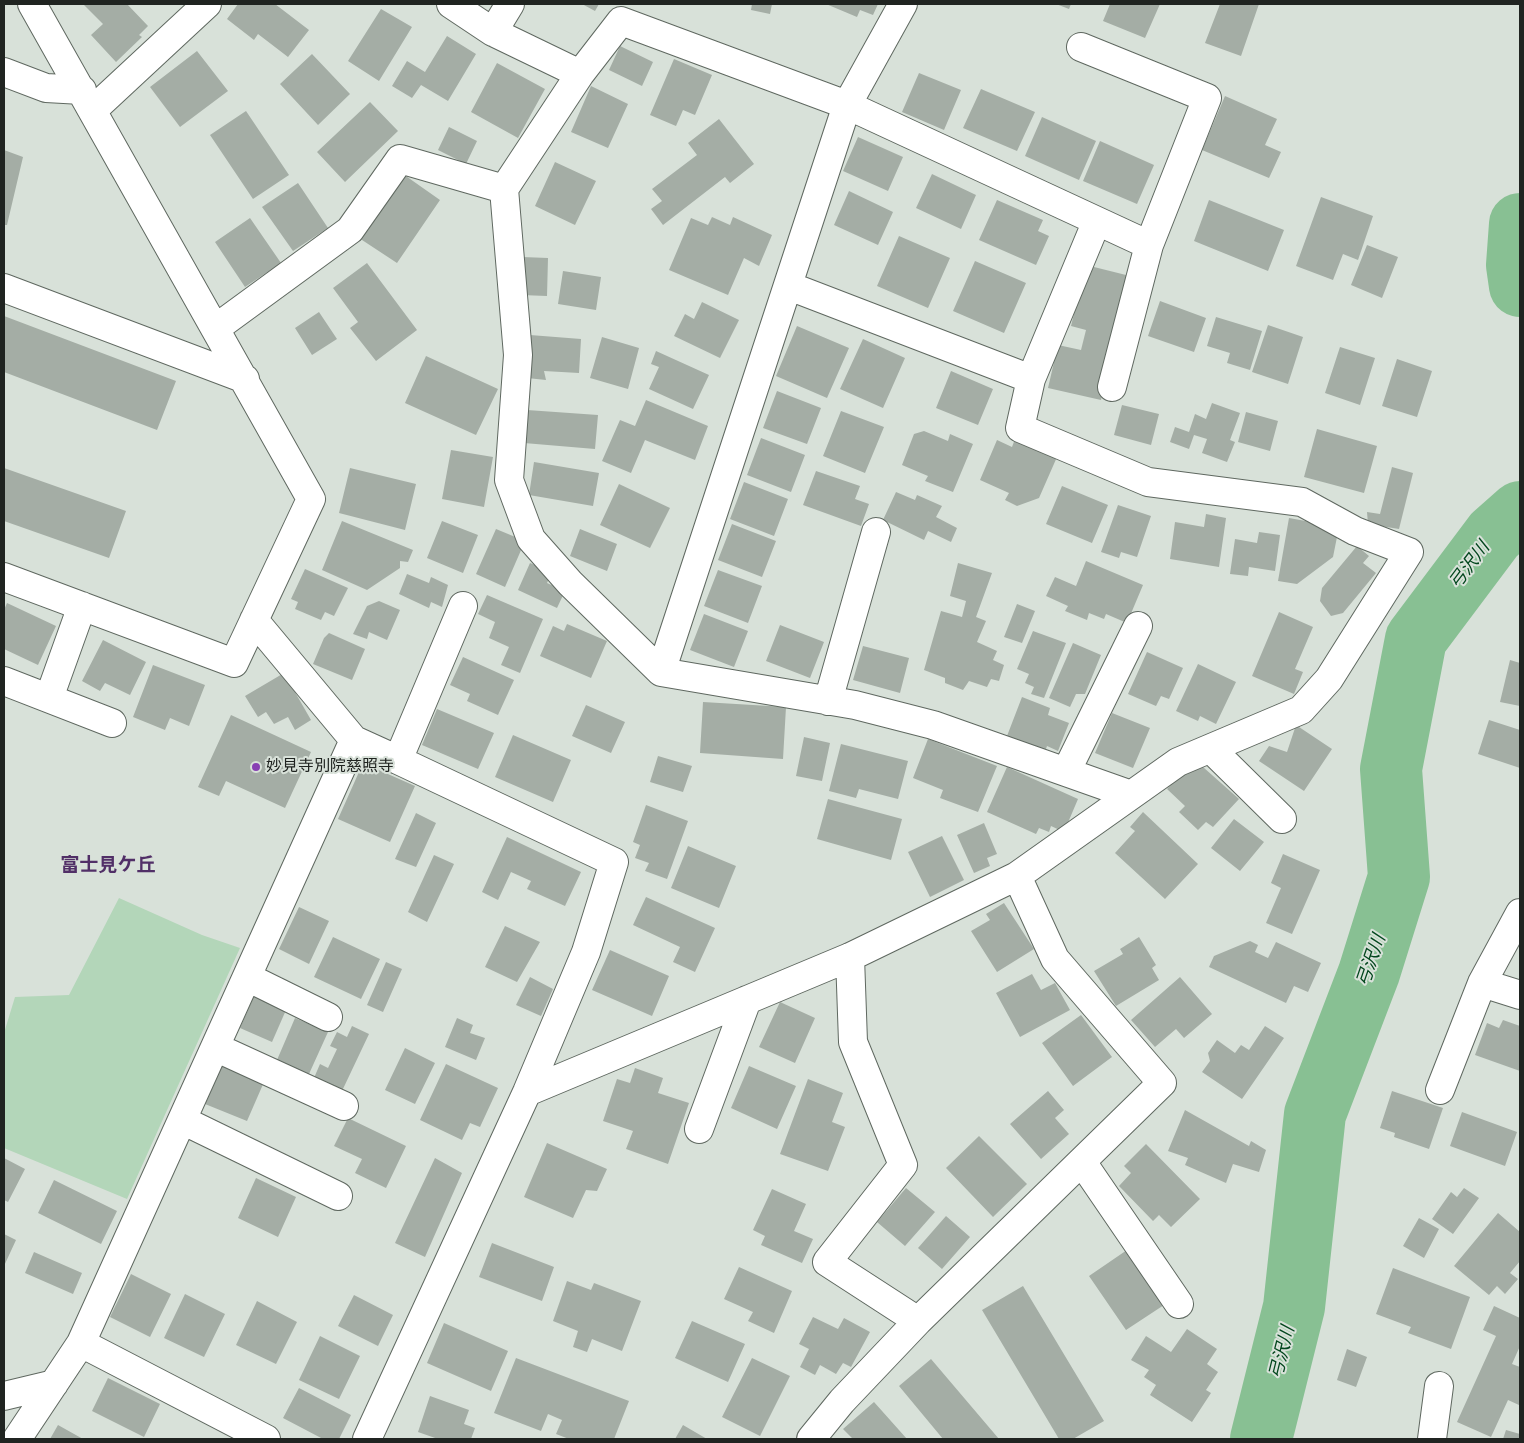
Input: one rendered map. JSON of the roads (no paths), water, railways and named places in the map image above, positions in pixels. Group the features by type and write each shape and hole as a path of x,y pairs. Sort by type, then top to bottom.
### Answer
{"street":[{"path":"4,577 234,663 311,499 88,100 32,4"},
{"path":"88,100 208,4"},
{"path":"451,4 493,32 580,74"},
{"path":"493,32 510,4"},
{"path":"661,672 847,105 903,4"},
{"path":"1131,794 933,726 855,705 661,672 570,583 531,539 509,480 518,355 504,189 580,74 621,21 847,105 1096,223 1149,245"},
{"path":"1080,47 1207,98 1149,245 1112,386"},
{"path":"4,72 46,88 88,100"},
{"path":"216,328 350,230 400,159 504,189"},
{"path":"527,1092 850,957 1017,876 1178,762 1302,710 1330,679 1409,552 1355,531 1302,502 1148,482 1020,428 1031,379 1096,223"},
{"path":"789,286 1031,379"},
{"path":"4,288 245,379"},
{"path":"828,700 876,532"},
{"path":"49,698 82,606"},
{"path":"398,760 463,606"},
{"path":"254,620 354,740 614,862 586,952 527,1092 367,1439"},
{"path":"1066,772 1138,626"},
{"path":"4,681 112,723"},
{"path":"17,1439 81,1343 354,740"},
{"path":"1211,748 1282,819"},
{"path":"814,1438 842,1401 918,1321 1162,1083 1055,959 1017,876"},
{"path":"1440,1090 1482,983 1520,913"},
{"path":"850,957 853,1042 903,1165 827,1262 918,1321"},
{"path":"247,977 328,1017"},
{"path":"1482,983 1520,995"},
{"path":"698,1129 748,1000"},
{"path":"215,1047 344,1106"},
{"path":"182,1120 338,1196"},
{"path":"1082,1162 1179,1304"},
{"path":"81,1343 266,1439"},
{"path":"4,1396 54,1384"},
{"path":"1432,1439 1439,1386"}],"waterway":[{"name":"弓沢川","path":"1520,224 1517,265 1520,286"},
{"name":"弓沢川","path":"1261,1439 1294,1307 1315,1114 1369,973 1399,877 1391,769 1416,639 1494,535 1520,512"}],"place":[{"name":"妙見寺別院慈照寺","path":"256,767"}],"district":[{"name":"富士見ケ丘","path":"108,866"}]}
